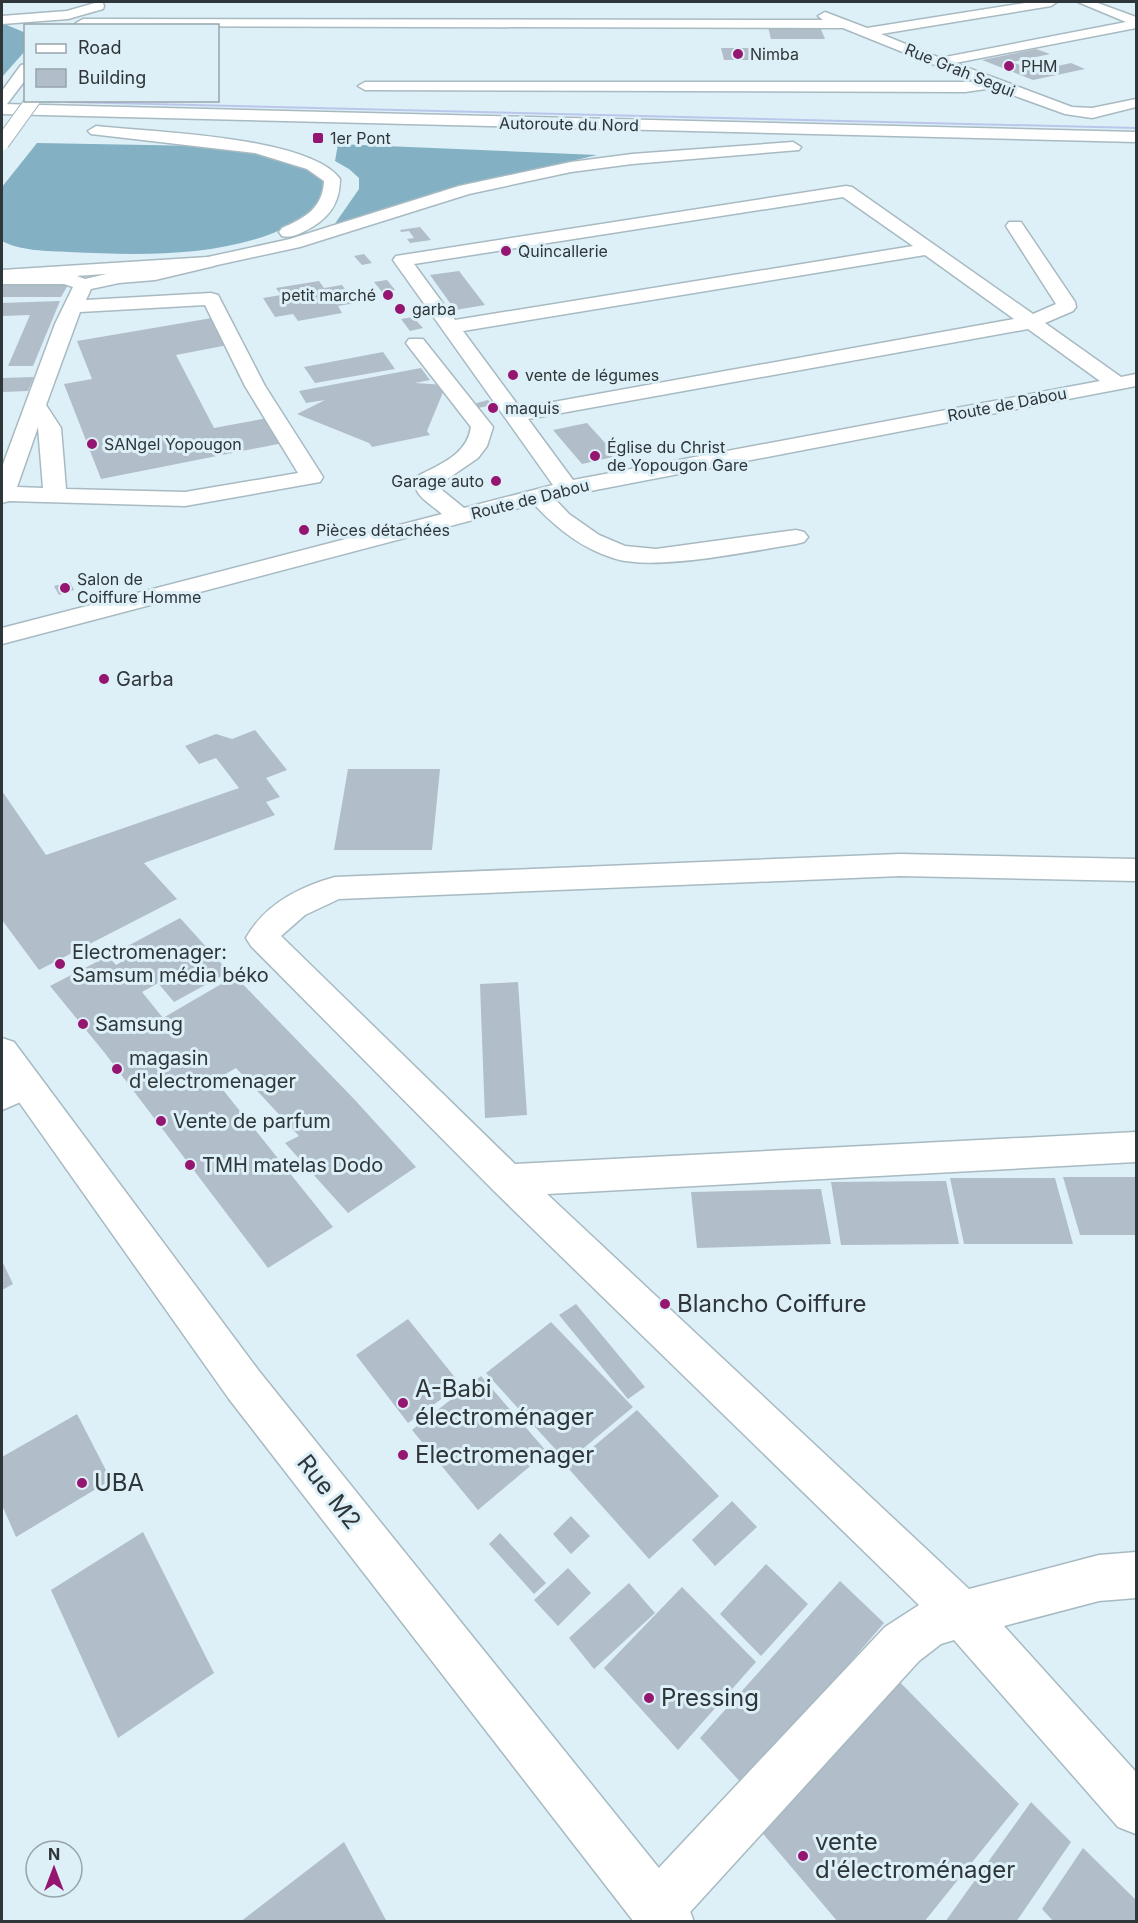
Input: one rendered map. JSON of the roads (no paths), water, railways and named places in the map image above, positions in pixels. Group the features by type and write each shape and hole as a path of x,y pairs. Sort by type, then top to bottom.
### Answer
{"main road":[{"path":"5,16 52,2"},
{"path":"63,20 81,2"},
{"path":"869,32 1050,2"},
{"path":"1084,2 1137,22"},
{"path":"5,16 63,20 98,4"},
{"path":"82,24 98,4"},
{"path":"482,22 484,9"},
{"name":"Rue Grah Segui","path":"807,9 994,84 1081,113 1137,103"},
{"path":"5,16 24,26"},
{"path":"215,24 482,22 845,24"},
{"path":"939,62 1137,22"},
{"path":"855,42 889,41"},
{"path":"5,96 24,71"},
{"path":"365,86 965,88 994,84"},
{"path":"2,143 32,102"},
{"name":"Autoroute du Nord","path":"2,109 1137,137"},
{"path":"2,125 34,126"},
{"name":"Autoroute du Nord","path":"4,271 165,258 225,251 259,243 304,225 323,210 333,193 332,179 322,169 285,155 254,148 70,128 1137,152"},
{"path":"4,271 69,278 155,274 294,243 465,190 571,166 632,159 851,144"},
{"path":"567,488 448,327 402,260 838,191 852,193 1032,322 1127,382"},
{"path":"514,415 1032,322 1066,307 1065,302 1015,226"},
{"path":"448,327 930,249"},
{"path":"69,278 208,261"},
{"path":"69,278 72,307 2,495 185,499 312,477 261,396 211,299 72,307"},
{"path":"416,344 482,427 482,436 478,445 466,457 426,481 426,488 460,517"},
{"name":"Route de Dabou","path":"4,633 567,488 1127,382"},
{"path":"35,404 50,428 55,495"},
{"path":"24,434 50,437"},
{"path":"539,496 561,519 590,540 621,553 656,556 796,537"},
{"path":"1137,870 900,865 335,888 291,908 274,919 262,938 507,1180 962,1614 1137,1809"},
{"name":"Rue M2","path":"9,1078 244,1385 663,1915"},
{"path":"507,1180 1137,1147"},
{"path":"663,1915 902,1644 928,1624 1099,1578 1137,1575"}],"waterway":[{"path":"68,102 1136,128"}],"place":[{"name":"Nimba","path":"738,54"},
{"name":"PHM","path":"1009,66"},
{"name":"1er Pont","path":"318,138"},
{"name":"Quincallerie","path":"506,251"},
{"name":"petit marché","path":"388,295"},
{"name":"garba","path":"400,309"},
{"name":"vente de légumes","path":"513,375"},
{"name":"maquis","path":"493,408"},
{"name":"SANgel Yopougon","path":"92,444"},
{"name":"Église du Christ de Yopougon Gare","path":"595,456"},
{"name":"Garage auto","path":"496,481"},
{"name":"Pièces détachées","path":"304,530"},
{"name":"Salon de Coiffure Homme","path":"65,588"},
{"name":"Garba","path":"104,679"},
{"name":"Electromenager: Samsum média béko","path":"60,964"},
{"name":"Samsung","path":"83,1024"},
{"name":"magasin d'electromenager","path":"117,1069"},
{"name":"Vente de parfum","path":"161,1121"},
{"name":"TMH matelas Dodo","path":"190,1165"},
{"name":"Blancho Coiffure","path":"665,1304"},
{"name":"A-Babi électroménager","path":"403,1403"},
{"name":"Electromenager","path":"403,1455"},
{"name":"UBA","path":"82,1483"},
{"name":"Pressing","path":"649,1698"},
{"name":"vente d'électroménager","path":"803,1856"}]}
